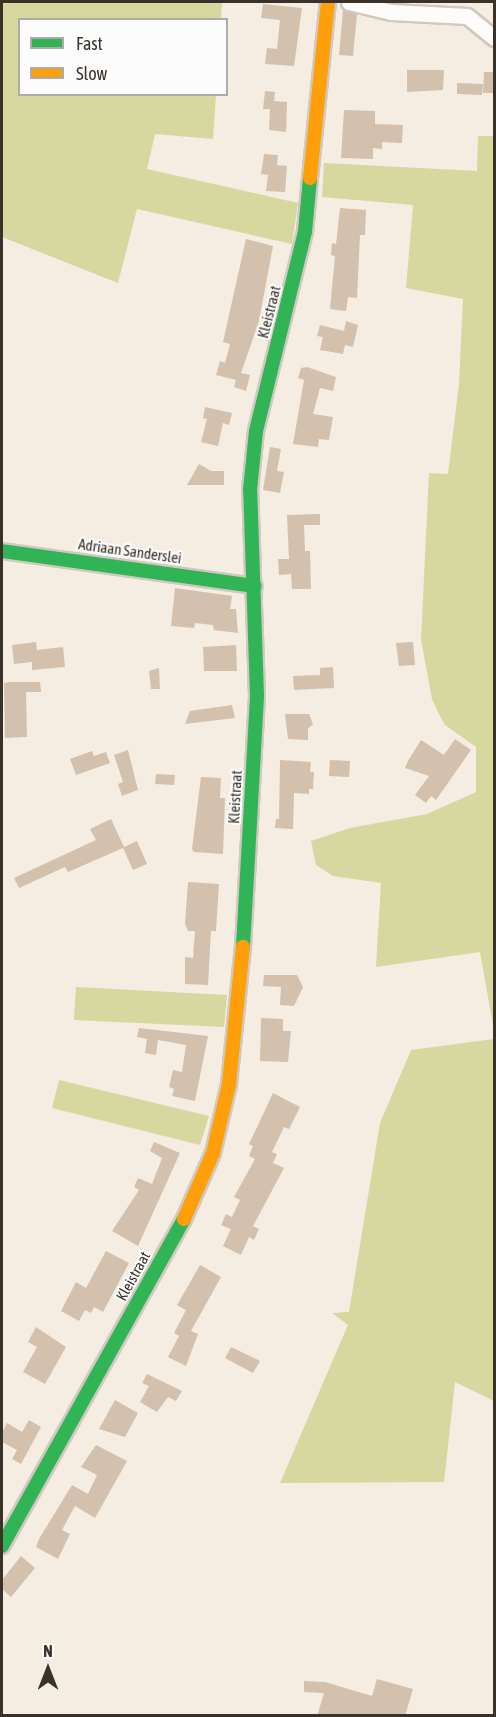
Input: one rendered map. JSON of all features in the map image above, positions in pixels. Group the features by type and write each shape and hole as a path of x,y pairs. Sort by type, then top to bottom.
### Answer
{"street":[{"name":"Kleistraat","path":"2,1546 189,1209 218,1133 236,1047 257,696 255,586 250,498 253,460 305,232 328,2"},
{"path":"349,2 391,12 467,16 495,38"},
{"name":"Adriaan Sanderslei","path":"2,551 255,586"}],"green space":[{"path":"2,2 222,2 221,18 18,18 18,96 216,96 213,139 155,134 147,169 298,203 292,244 137,209 118,283 2,237"},
{"path":"478,136 494,136 494,1031 480,952 376,967 381,883 333,876 316,865 311,841 350,828 427,814 476,792 476,747 445,725 440,716 432,699 421,640 429,473 448,474 459,384 463,299 406,288 413,205 322,197 324,163 477,171"},
{"path":"76,987 227,995 224,1027 74,1020"},
{"path":"494,1039 494,1401 455,1382 444,1482 280,1483 348,1325 332,1313 349,1312 380,1123 411,1050"},
{"path":"59,1080 209,1116 200,1145 52,1108"}],"building":[{"path":"263,4 302,8 294,66 265,64 267,48 277,49 280,20 261,18"},
{"path":"343,10 357,14 353,56 339,55"},
{"path":"407,70 444,70 443,90 407,92"},
{"path":"484,72 494,72 494,93 483,93"},
{"path":"457,83 483,84 482,95 457,94"},
{"path":"265,91 275,92 274,101 287,102 286,132 269,130 270,109 263,109"},
{"path":"344,110 375,111 375,124 403,125 402,143 382,142 382,149 373,148 373,159 341,158"},
{"path":"264,154 278,155 277,165 287,166 285,192 266,191 268,175 261,174"},
{"path":"340,208 366,210 365,235 360,235 357,298 348,297 346,311 330,309 335,256 331,255 332,243 336,244"},
{"path":"246,239 273,246 259,321 241,373 250,375 246,391 234,387 236,380 216,375 220,361 225,363 230,344 223,342"},
{"path":"346,321 358,325 353,347 345,345 343,354 320,350 323,337 317,336 320,325 344,331"},
{"path":"307,367 336,377 333,391 320,388 313,414 333,417 329,440 319,439 318,447 293,444 304,380 298,378 301,368"},
{"path":"205,407 232,413 229,425 223,423 218,446 201,442 207,419 203,418"},
{"path":"270,447 281,449 277,471 284,472 280,493 263,490"},
{"path":"199,464 211,471 224,471 224,485 187,485"},
{"path":"320,514 320,525 304,525 305,551 310,551 311,589 292,589 291,574 279,575 278,559 289,559 287,515"},
{"path":"175,588 232,596 230,609 236,609 238,633 214,630 213,625 195,623 194,628 171,626"},
{"path":"36,642 37,650 63,647 65,667 32,670 32,662 14,664 12,645"},
{"path":"413,642 415,665 399,666 396,643"},
{"path":"236,645 237,671 204,671 203,647"},
{"path":"333,667 334,688 294,690 293,676 320,675 320,668"},
{"path":"159,668 160,689 151,689 149,671"},
{"path":"40,682 41,692 26,692 27,737 5,738 4,683"},
{"path":"232,705 235,718 185,724 190,711"},
{"path":"285,714 309,714 313,724 308,729 308,740 288,739"},
{"path":"455,739 471,750 436,800 431,796 426,803 415,795 429,776 405,768 408,761 421,740 444,755"},
{"path":"128,750 138,790 122,796 118,784 123,782 114,755"},
{"path":"92,751 94,756 106,752 110,763 76,775 70,759"},
{"path":"280,760 311,762 310,772 314,772 313,789 309,789 309,794 294,793 293,829 275,828 276,819 279,819"},
{"path":"330,760 350,761 349,777 329,776"},
{"path":"156,774 175,775 174,785 155,784"},
{"path":"201,777 221,778 220,798 225,798 223,854 194,852 192,849"},
{"path":"111,819 124,847 137,841 147,864 133,870 123,848 68,872 65,867 19,888 14,878 96,840 90,829"},
{"path":"188,882 219,884 216,931 211,931 208,985 185,984 185,957 193,958 195,931 188,931 185,924"},
{"path":"264,975 297,975 303,987 294,1006 280,1005 281,987 263,986"},
{"path":"261,1018 283,1019 283,1031 291,1031 288,1062 260,1061"},
{"path":"139,1028 208,1036 195,1101 172,1096 174,1089 169,1087 173,1070 182,1072 186,1045 158,1040 156,1055 145,1053 147,1039 137,1037"},
{"path":"273,1093 300,1107 289,1129 284,1127 272,1152 277,1154 273,1163 284,1168 253,1226 259,1229 254,1240 249,1237 241,1255 223,1246 231,1229 221,1225 226,1214 232,1217 240,1200 234,1197 255,1159 249,1156 253,1146 249,1144"},
{"path":"154,1142 180,1153 138,1246 112,1231 139,1190 134,1187 138,1178 152,1184 162,1158 150,1151"},
{"path":"106,1251 129,1263 103,1312 94,1307 91,1313 85,1310 79,1321 61,1311 76,1282 86,1288"},
{"path":"200,1265 221,1277 191,1331 198,1334 186,1366 168,1357 179,1336 174,1333 186,1310 177,1305"},
{"path":"36,1327 66,1347 45,1384 23,1372 37,1347 28,1342"},
{"path":"231,1347 260,1361 253,1373 225,1358"},
{"path":"147,1374 182,1391 176,1401 168,1397 157,1412 140,1402 149,1386 142,1383"},
{"path":"115,1400 138,1413 125,1437 99,1429"},
{"path":"29,1420 41,1427 21,1464 12,1459 17,1450 2,1442 2,1433 7,1423 22,1432"},
{"path":"96,1445 127,1461 95,1518 75,1506 62,1530 70,1534 58,1559 36,1547 72,1485 88,1494 97,1475 81,1467"},
{"path":"21,1556 35,1568 11,1597 2,1589 2,1580"},
{"path":"377,1679 413,1689 405,1716 317,1716 324,1693 304,1692 304,1681 325,1682 372,1696"}],"traffic: fast":[{"path":"243,947 257,696 250,490 256,431 305,232 310,178"},
{"path":"2,551 255,586"},
{"path":"2,1546 184,1219"}],"traffic: slow":[{"path":"310,178 328,2"},
{"path":"184,1219 213,1153 229,1084 243,947"}]}
